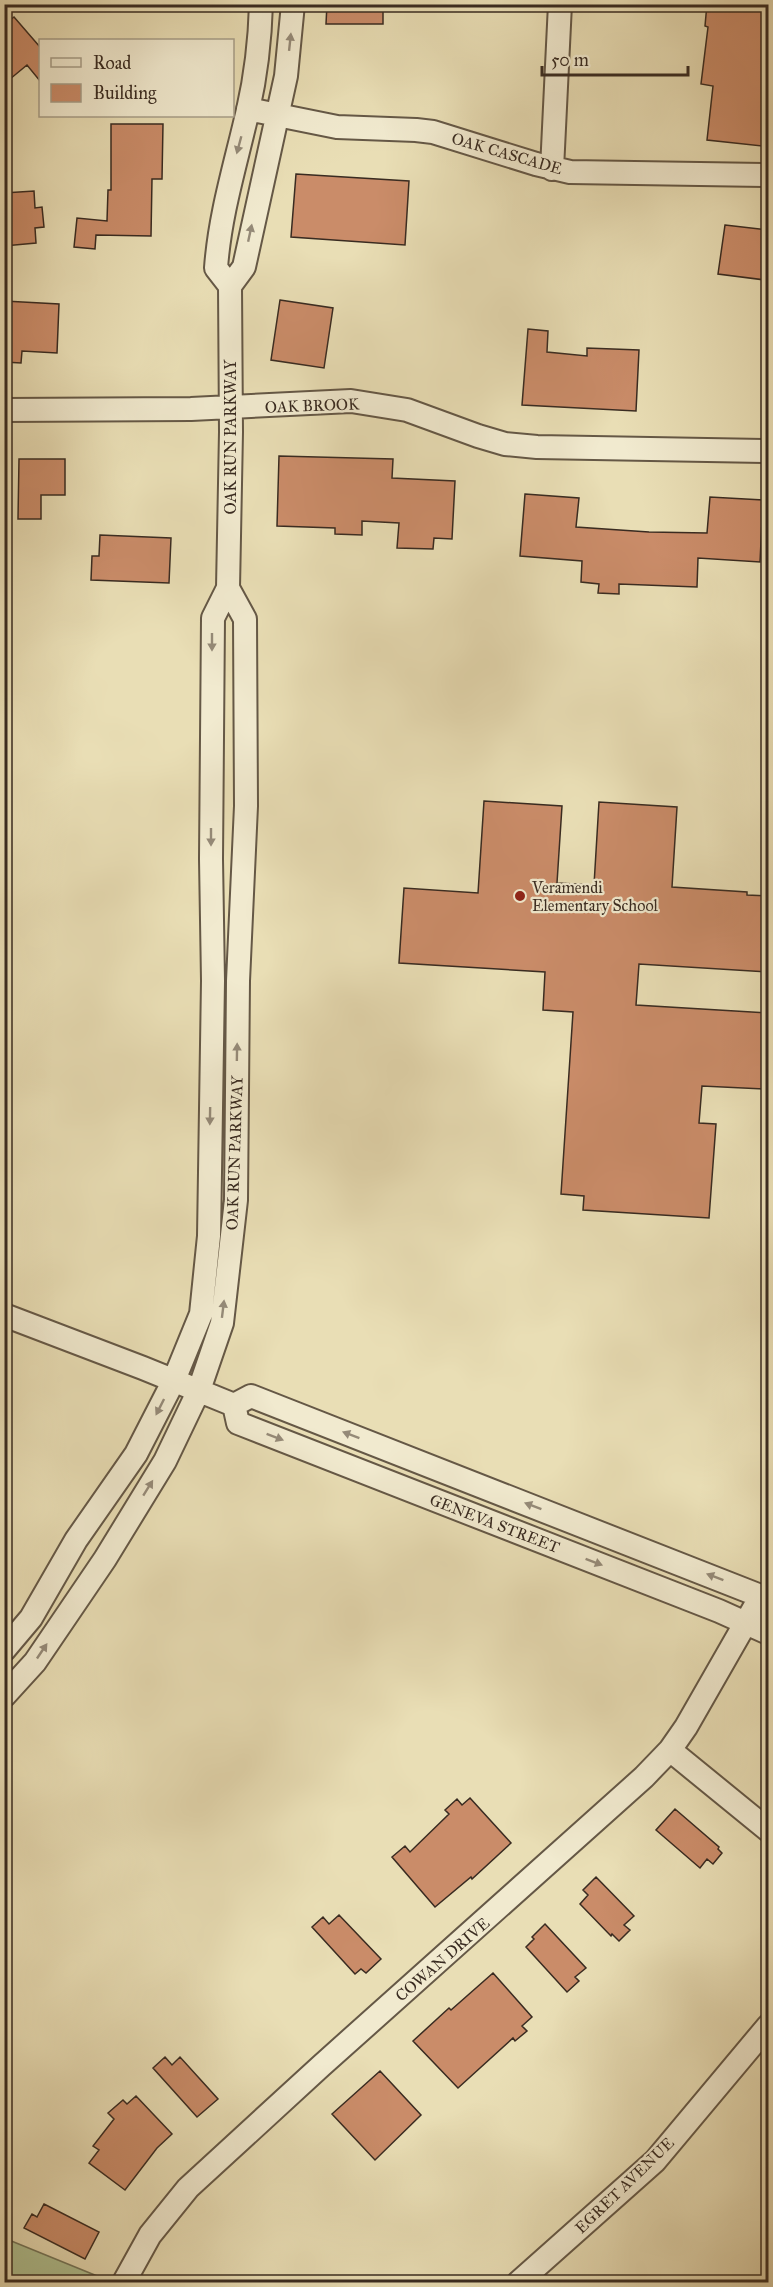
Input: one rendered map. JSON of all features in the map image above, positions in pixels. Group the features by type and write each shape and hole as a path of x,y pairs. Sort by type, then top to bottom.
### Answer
{"street":[{"name":"OAK RUN PARKWAY","path":"4,1650 30,1618 76,1540 136,1454 174,1380 201,1314 209,1236 213,981 211,859 213,618 228,588 231,407 230,286 216,268 226,196 248,109 257,60 261,4"},
{"path":"230,286 244,267 278,116 286,76 293,4"},
{"path":"552,168 560,4"},
{"name":"OAK CASCADE","path":"248,109 337,127 433,132 552,168 594,173 768,175"},
{"name":"OAK BROOK","path":"4,410 79,411 351,401 407,410 505,444 649,458 768,450"},
{"name":"OAK RUN PARKWAY","path":"4,1696 34,1662 105,1559 165,1461 199,1390 222,1323 236,1200 238,981 246,806 245,619 228,588"},
{"path":"213,981 238,981"},
{"path":"4,1315 234,1405"},
{"name":"GENEVA STREET","path":"765,1598 251,1396 234,1405 238,1423 719,1611 768,1633"},
{"name":"COWAN DRIVE","path":"124,2283 150,2235 188,2188 644,1777 670,1750 686,1727 746,1623 765,1598"},
{"path":"670,1750 768,1830"},
{"name":"EGRET AVENUE","path":"519,2283 655,2161 768,2026"}],"green space":[{"path":"4,2238 102,2278 100,2282 5,2282"}],"building":[{"path":"327,4 383,4 383,24 326,24"},
{"path":"707,4 768,4 768,75 762,146 707,140 713,86 701,84 708,27 705,26"},
{"path":"14,17 39,46 39,80 27,65 4,84 4,25"},
{"path":"111,124 163,124 162,179 152,179 151,236 96,235 95,249 74,247 77,218 107,221 108,190 111,190"},
{"path":"296,174 409,181 405,245 291,237"},
{"path":"34,191 35,208 42,207 44,227 35,228 36,243 4,246 4,193"},
{"path":"725,225 768,230 765,280 718,274"},
{"path":"280,300 333,308 324,368 271,360"},
{"path":"4,301 59,304 57,353 22,351 21,363 4,362"},
{"path":"528,329 548,331 547,352 587,356 587,348 639,350 636,411 522,405"},
{"path":"279,456 393,459 392,478 455,481 452,539 434,538 433,549 397,548 399,523 362,521 362,535 335,534 335,528 277,526"},
{"path":"19,459 65,459 65,495 41,495 41,519 18,519"},
{"path":"525,494 579,498 576,527 649,532 707,533 710,497 763,500 760,562 698,558 697,587 619,584 619,594 598,593 599,584 581,582 582,561 520,556"},
{"path":"100,535 171,538 169,583 91,580 92,556 99,556"},
{"path":"484,801 562,806 557,883 594,885 599,802 677,807 672,887 747,892 747,895 768,896 767,972 639,964 636,1005 768,1013 764,1089 702,1086 699,1123 716,1124 709,1218 583,1210 584,1196 561,1194 573,1012 543,1010 545,972 399,963 404,888 478,893"},
{"path":"470,1798 511,1843 472,1879 471,1877 435,1907 392,1857 405,1846 410,1852 449,1814 445,1810 457,1799 462,1805"},
{"path":"675,1809 719,1847 722,1853 713,1864 707,1859 700,1868 656,1830"},
{"path":"596,1877 634,1916 624,1925 630,1930 619,1941 612,1934 611,1936 580,1904 588,1895 583,1890"},
{"path":"339,1915 381,1959 366,1973 361,1969 355,1974 312,1927 323,1917 329,1924"},
{"path":"545,1924 586,1968 575,1977 579,1981 567,1992 526,1947"},
{"path":"493,1973 532,2017 522,2026 527,2031 515,2041 513,2038 458,2088 413,2041 449,2008 451,2010"},
{"path":"165,2057 172,2065 180,2057 218,2099 197,2117 153,2068"},
{"path":"380,2071 421,2115 375,2160 332,2114"},
{"path":"136,2096 172,2134 157,2148 125,2190 89,2163 99,2150 93,2146 114,2119 108,2113 123,2100 127,2104"},
{"path":"44,2204 99,2232 85,2259 24,2228 32,2214 37,2217"}],"place":[{"name":"Veramendi Elementary School","path":"520,896"}]}
